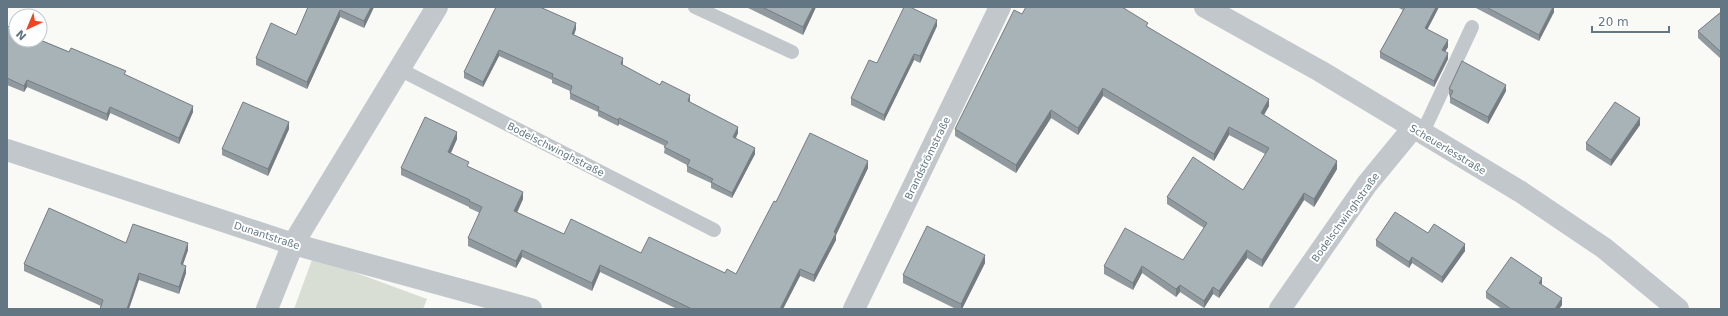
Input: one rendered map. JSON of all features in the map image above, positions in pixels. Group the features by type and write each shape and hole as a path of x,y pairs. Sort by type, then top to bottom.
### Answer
{"street":[{"path":"267,309 293,244 437,7"},
{"name":"Brandströmstraße","path":"854,309 1000,7"},
{"name":"Scheuerlesstraße","path":"1205,7 1320,71 1522,192 1604,248 1678,309"},
{"name":"Bodelschwinghstraße","path":"1280,309 1367,184 1418,131"},
{"name":"Dunantstraße","path":"7,150 293,244 531,309"}],"lane":[{"path":"695,7 792,52"},
{"path":"1418,131 1472,27"},
{"name":"Bodelschwinghstraße","path":"399,69 714,230"}],"shaded area":[{"path":"313,257 427,299 423,309 294,309"}],"building":[{"path":"308,7 371,7 364,21 340,10 307,82 256,58 271,23 296,35"},
{"path":"496,7 540,7 576,23 572,34 623,58 621,64 660,85 662,81 690,95 688,101 738,127 733,137 755,148 732,193 711,182 713,179 687,166 690,160 664,147 668,142 619,118 618,120 598,110 599,107 570,93 572,86 552,77 553,74 499,50 483,82 464,72"},
{"path":"762,7 813,7 803,27"},
{"path":"904,7 910,7 937,20 920,56 914,54 884,115 851,98 869,60 877,63"},
{"path":"1026,7 1122,7 1148,23 1146,26 1269,99 1261,113 1337,161 1314,199 1304,193 1262,260 1247,250 1219,291 1213,287 1204,301 1180,285 1176,289 1142,266 1133,283 1104,266 1125,228 1183,260 1207,223 1167,197 1193,157 1243,190 1269,148 1229,127 1214,154 1103,88 1078,128 1051,110 1016,165 955,129 1014,10 1022,14"},
{"path":"1405,7 1436,7 1425,28 1448,40 1442,50 1448,53 1434,81 1380,52"},
{"path":"1486,7 1553,7 1539,35"},
{"path":"1721,12 1721,52 1698,31"},
{"path":"7,26 8,48 48,48 48,43 69,52 71,48 126,71 124,74 193,106 179,138 110,107 107,114 27,80 24,86 7,78"},
{"path":"1462,61 1506,85 1488,117 1450,97 1453,91 1449,89"},
{"path":"243,102 289,122 268,169 222,149"},
{"path":"1615,102 1640,118 1611,160 1586,143"},
{"path":"425,117 457,132 448,152 469,162 467,166 523,192 514,211 564,234 571,219 641,253 649,237 725,273 727,269 736,274 774,201 776,202 810,133 868,161 834,232 836,233 814,275 800,269 780,309 692,309 600,265 592,283 522,250 516,261 468,238 482,207 401,168"},
{"path":"49,208 126,243 133,224 188,243 181,264 186,266 179,287 139,273 127,309 100,309 103,300 24,264"},
{"path":"1395,212 1428,233 1434,224 1465,244 1442,277 1412,257 1409,262 1376,240"},
{"path":"927,226 985,255 961,304 903,275"},
{"path":"1511,257 1542,278 1539,283 1562,298 1555,309 1511,309 1486,292"}]}
